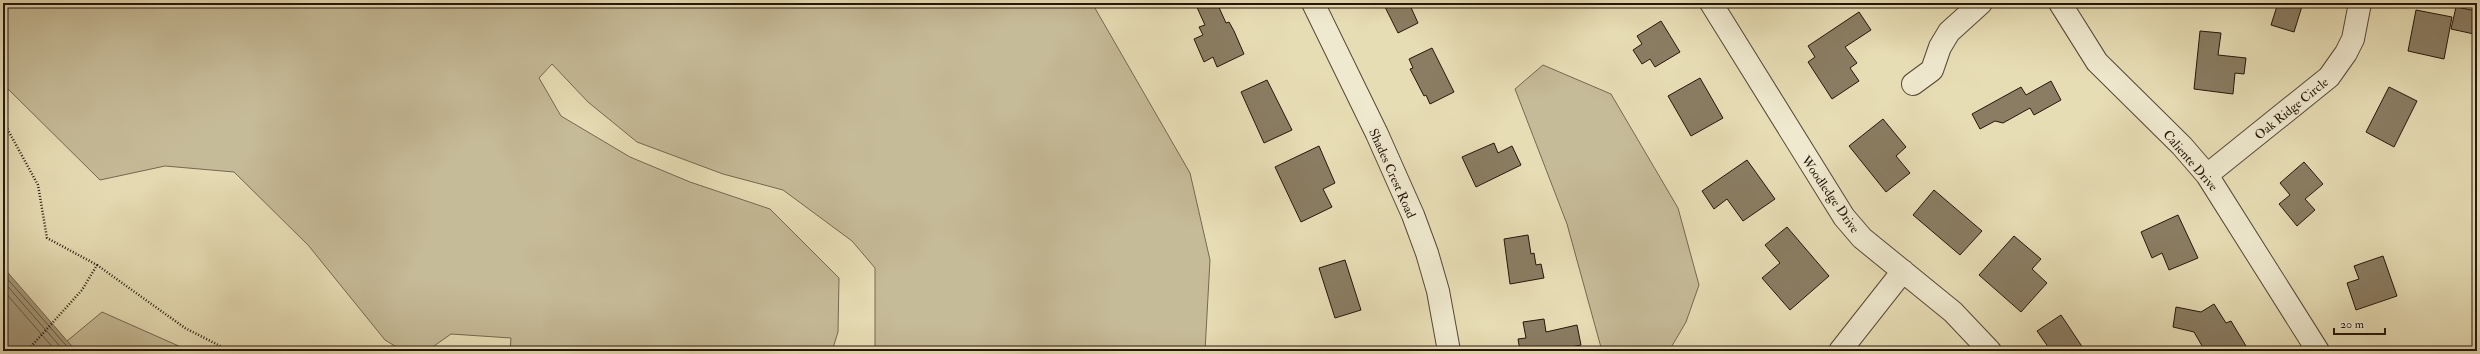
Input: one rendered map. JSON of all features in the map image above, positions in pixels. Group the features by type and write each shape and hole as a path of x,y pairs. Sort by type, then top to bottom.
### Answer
{"street":[{"name":"Shades Crest Road","path":"1313,3 1377,134 1413,215 1427,253 1438,291 1449,351"},
{"name":"Woodledge Drive","path":"1710,3 1844,218 1862,238 1953,312 1990,351"},
{"path":"1913,84 1932,70 1940,47 1948,32 1981,3"},
{"name":"Caliente Drive","path":"2060,3 2097,62 2182,146 2207,175 2318,351"},
{"name":"Oak Ridge Circle","path":"2207,175 2329,77 2346,53 2353,39 2360,3"},
{"path":"1840,351 1903,271"}],"path":[{"path":"3,121 38,185 47,238 97,265 185,328 230,351"},
{"path":"27,351 82,290 97,265"}],"shaded area":[{"path":"3,3 1092,3 1190,173 1210,260 1205,351 875,351 875,268 852,241 783,190 723,174 637,142 588,102 552,64 539,78 561,116 630,157 690,182 770,209 839,278 838,332 832,351 510,351 511,338 451,334 427,351 403,351 385,340 308,245 234,172 165,166 100,180 3,84"},
{"path":"1543,65 1611,94 1678,208 1699,285 1686,322 1669,351 1602,351 1567,224 1515,89"},
{"path":"102,312 190,351 76,351 67,341"}],"water":[{"path":"3,267 76,351 4,350"}],"building":[{"path":"1195,3 1217,3 1226,23 1229,22 1234,31 1244,54 1217,67 1213,57 1204,62 1194,39 1203,35 1199,27 1205,25"},
{"path":"1383,3 1409,3 1418,23 1398,33"},
{"path":"2278,3 2303,3 2294,32 2271,25"},
{"path":"2456,7 2477,11 2474,34 2451,29"},
{"path":"2416,10 2452,17 2444,59 2408,51"},
{"path":"1859,12 1871,30 1845,47 1857,63 1850,68 1859,81 1832,99 1808,62 1815,57 1808,46"},
{"path":"1661,21 1680,52 1655,67 1650,59 1642,64 1633,50 1642,44 1637,36"},
{"path":"2200,31 2221,33 2218,55 2246,58 2244,74 2235,73 2233,94 2194,89"},
{"path":"1432,48 1454,92 1430,104 1426,95 1424,96 1410,69 1413,68 1409,59"},
{"path":"1700,78 1723,118 1691,136 1668,96"},
{"path":"1267,80 1292,130 1264,143 1241,92"},
{"path":"2051,81 2061,100 2034,115 2030,108 2003,123 1995,121 1980,129 1972,114 2021,87 2026,95"},
{"path":"2389,87 2417,101 2394,147 2366,132"},
{"path":"1883,119 1906,147 1896,156 1910,173 1886,192 1849,146"},
{"path":"1494,143 1498,153 1512,146 1521,165 1476,187 1462,157"},
{"path":"1319,146 1335,183 1323,189 1332,207 1301,222 1275,167"},
{"path":"1747,160 1775,199 1743,221 1727,199 1714,209 1702,191"},
{"path":"2304,162 2323,184 2305,199 2315,210 2297,226 2279,204 2290,195 2280,183"},
{"path":"1934,190 1982,231 1960,255 1913,215"},
{"path":"2178,215 2198,258 2169,270 2162,253 2152,258 2141,232"},
{"path":"1787,227 1829,276 1790,310 1762,278 1780,263 1765,245"},
{"path":"1528,235 1531,254 1534,253 1536,265 1541,264 1544,278 1510,284 1504,239"},
{"path":"2014,236 2041,259 2032,269 2047,283 2021,312 1979,275"},
{"path":"2383,256 2397,296 2356,310 2347,283 2359,279 2354,266"},
{"path":"1345,260 1361,310 1335,318 1319,268"},
{"path":"2214,304 2226,323 2231,321 2249,351 2205,351 2194,332 2173,327 2176,307 2201,312"},
{"path":"2061,315 2085,351 2051,351 2037,331"},
{"path":"1544,319 1546,332 1577,325 1581,345 1552,351 1520,351 1518,339 1526,338 1523,322"}]}
